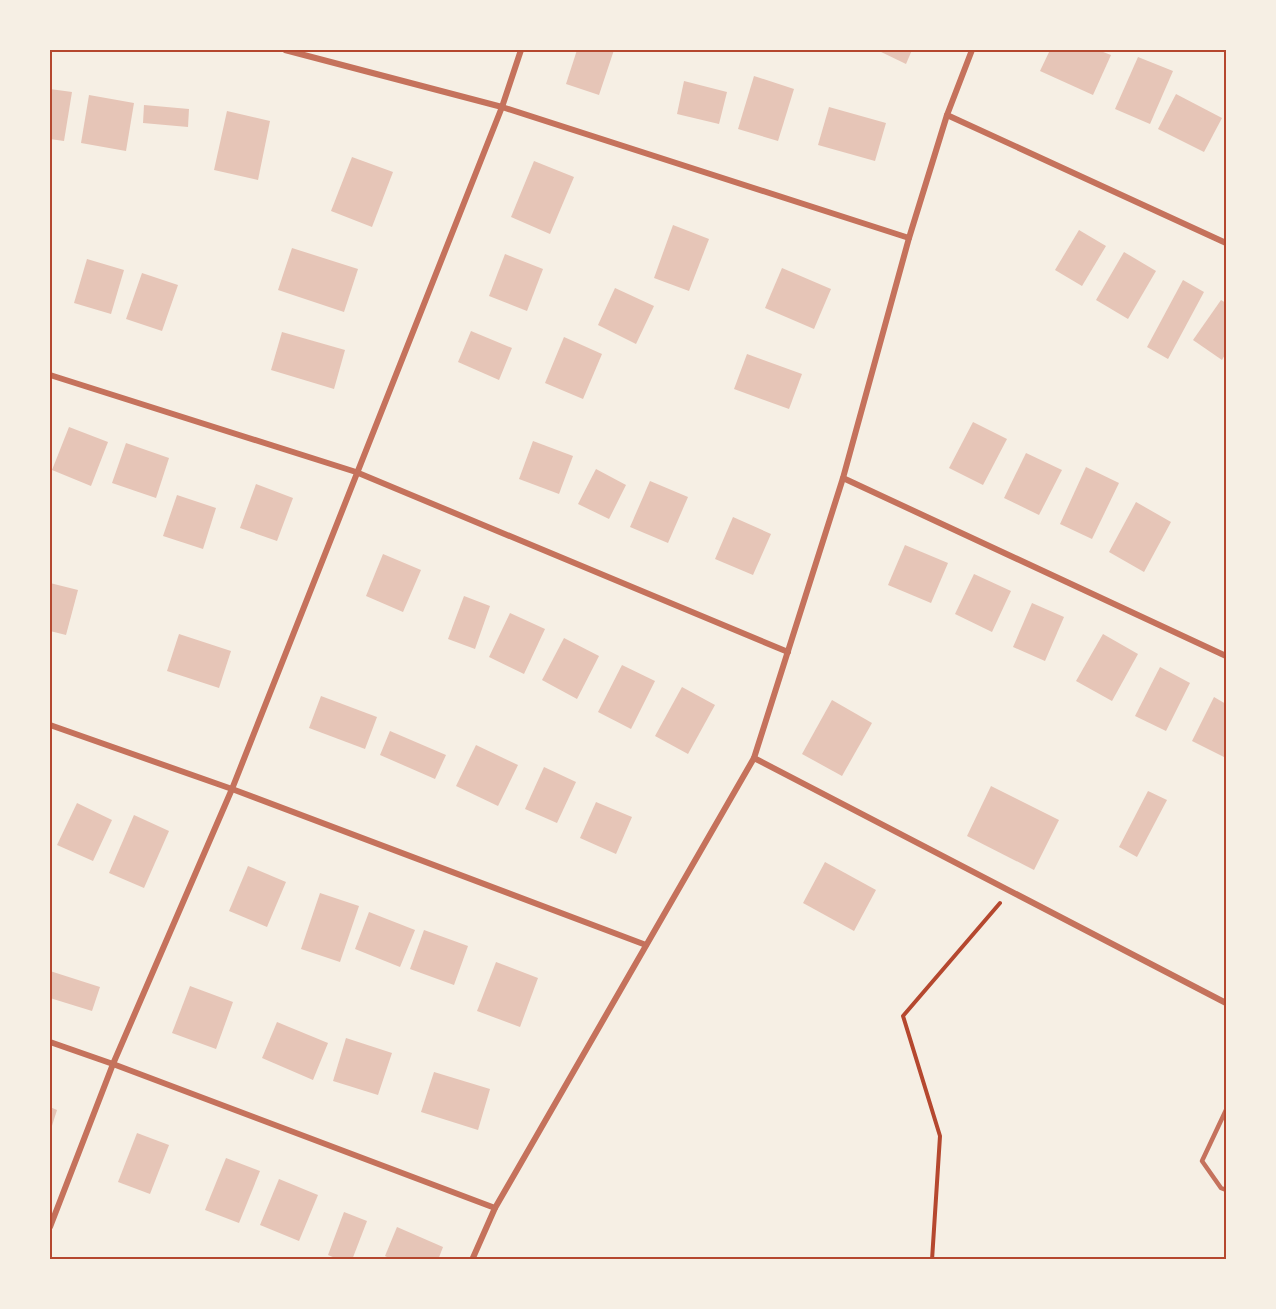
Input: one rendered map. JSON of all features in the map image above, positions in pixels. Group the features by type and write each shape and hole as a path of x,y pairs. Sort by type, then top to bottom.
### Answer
{"street":[{"path":"285,50 502,107 909,238"},
{"path":"50,1227 113,1064 232,789 502,107 521,50"},
{"path":"472,1260 495,1208 754,758 843,478 909,238 947,115 972,50"},
{"path":"947,115 1227,243"},
{"path":"50,375 356,472 788,652"},
{"path":"843,478 1227,656"},
{"path":"50,725 232,789 646,945"},
{"path":"754,758 1227,1003"},
{"path":"50,1042 495,1208"}],"lane":[{"path":"1227,1110 1202,1161 1221,1188 1227,1190"}],"path":[{"path":"932,1260 940,1137 903,1016 1010,891"}],"building":[{"path":"577,50 614,50 599,95 566,84"},
{"path":"877,50 912,50 906,64"},
{"path":"1050,50 1098,50 1111,55 1093,95 1040,71"},
{"path":"1138,57 1173,71 1150,124 1115,109"},
{"path":"754,76 794,89 778,141 738,129"},
{"path":"684,81 727,92 719,124 677,114"},
{"path":"50,89 72,92 64,141 50,139"},
{"path":"1176,94 1222,118 1204,152 1158,129"},
{"path":"89,95 134,103 126,151 81,143"},
{"path":"144,105 189,109 188,127 143,123"},
{"path":"829,107 886,123 875,161 818,145"},
{"path":"227,111 270,121 258,180 214,170"},
{"path":"352,157 393,172 372,227 331,211"},
{"path":"534,161 574,177 550,234 511,217"},
{"path":"673,225 709,239 689,291 654,278"},
{"path":"1079,230 1106,246 1082,286 1055,270"},
{"path":"292,248 358,269 344,312 278,290"},
{"path":"1124,252 1156,271 1128,319 1096,300"},
{"path":"505,254 543,269 527,311 489,296"},
{"path":"87,259 124,270 111,314 74,303"},
{"path":"782,268 831,289 814,329 765,308"},
{"path":"142,273 178,285 162,331 126,319"},
{"path":"1183,280 1204,292 1168,359 1147,347"},
{"path":"615,288 654,306 636,344 598,325"},
{"path":"1221,300 1226,303 1226,353 1222,360 1193,340"},
{"path":"471,331 512,348 499,380 458,362"},
{"path":"282,332 345,350 334,389 271,370"},
{"path":"564,337 602,354 583,399 545,383"},
{"path":"747,354 802,374 789,409 734,389"},
{"path":"973,422 1007,439 983,485 949,468"},
{"path":"69,427 108,442 91,486 52,470"},
{"path":"533,441 573,456 559,494 519,479"},
{"path":"126,443 169,458 156,498 112,483"},
{"path":"1026,453 1062,470 1039,515 1004,498"},
{"path":"1086,467 1119,483 1092,539 1060,524"},
{"path":"596,469 626,485 609,519 578,504"},
{"path":"650,481 688,497 668,543 630,527"},
{"path":"256,484 293,498 277,541 240,528"},
{"path":"177,495 216,508 203,549 163,536"},
{"path":"1136,502 1171,522 1144,572 1109,552"},
{"path":"733,517 771,534 753,575 715,559"},
{"path":"905,545 948,563 931,603 888,585"},
{"path":"383,554 421,570 403,612 366,596"},
{"path":"974,574 1011,591 992,632 955,614"},
{"path":"50,583 78,590 66,635 50,631"},
{"path":"464,596 490,606 475,649 448,639"},
{"path":"1032,603 1064,617 1045,661 1013,647"},
{"path":"510,613 545,629 524,674 489,657"},
{"path":"179,634 231,651 219,688 167,671"},
{"path":"1103,634 1138,654 1112,701 1076,681"},
{"path":"564,638 599,656 577,699 542,680"},
{"path":"622,665 655,681 631,729 598,712"},
{"path":"1160,667 1190,683 1166,731 1135,716"},
{"path":"682,687 715,705 688,754 655,736"},
{"path":"321,696 377,717 365,749 309,728"},
{"path":"1214,697 1226,704 1226,758 1192,741"},
{"path":"832,700 872,723 842,776 802,754"},
{"path":"390,731 446,755 435,779 380,755"},
{"path":"476,745 518,765 498,806 456,786"},
{"path":"544,767 576,782 557,823 525,809"},
{"path":"991,786 1059,820 1034,870 967,836"},
{"path":"1148,791 1167,800 1137,857 1119,847"},
{"path":"596,802 632,817 616,854 580,838"},
{"path":"77,803 112,820 93,861 57,845"},
{"path":"134,815 169,831 144,888 109,873"},
{"path":"825,862 876,890 854,931 803,903"},
{"path":"248,866 286,882 267,927 229,911"},
{"path":"320,893 359,906 340,962 301,949"},
{"path":"369,912 415,930 400,967 355,949"},
{"path":"424,930 468,946 454,985 410,969"},
{"path":"496,962 538,978 520,1027 477,1011"},
{"path":"50,971 100,987 92,1011 50,998"},
{"path":"190,986 233,1002 216,1049 172,1033"},
{"path":"277,1022 328,1043 313,1080 262,1058"},
{"path":"346,1038 392,1053 378,1095 333,1081"},
{"path":"434,1072 490,1089 478,1130 421,1112"},
{"path":"50,1107 57,1110 50,1132"},
{"path":"137,1133 169,1145 150,1194 118,1182"},
{"path":"226,1158 260,1171 239,1223 205,1210"},
{"path":"279,1179 318,1195 299,1241 260,1225"},
{"path":"344,1212 367,1221 352,1260 340,1260 328,1255"},
{"path":"397,1227 443,1247 438,1260 393,1260 385,1256"}]}
